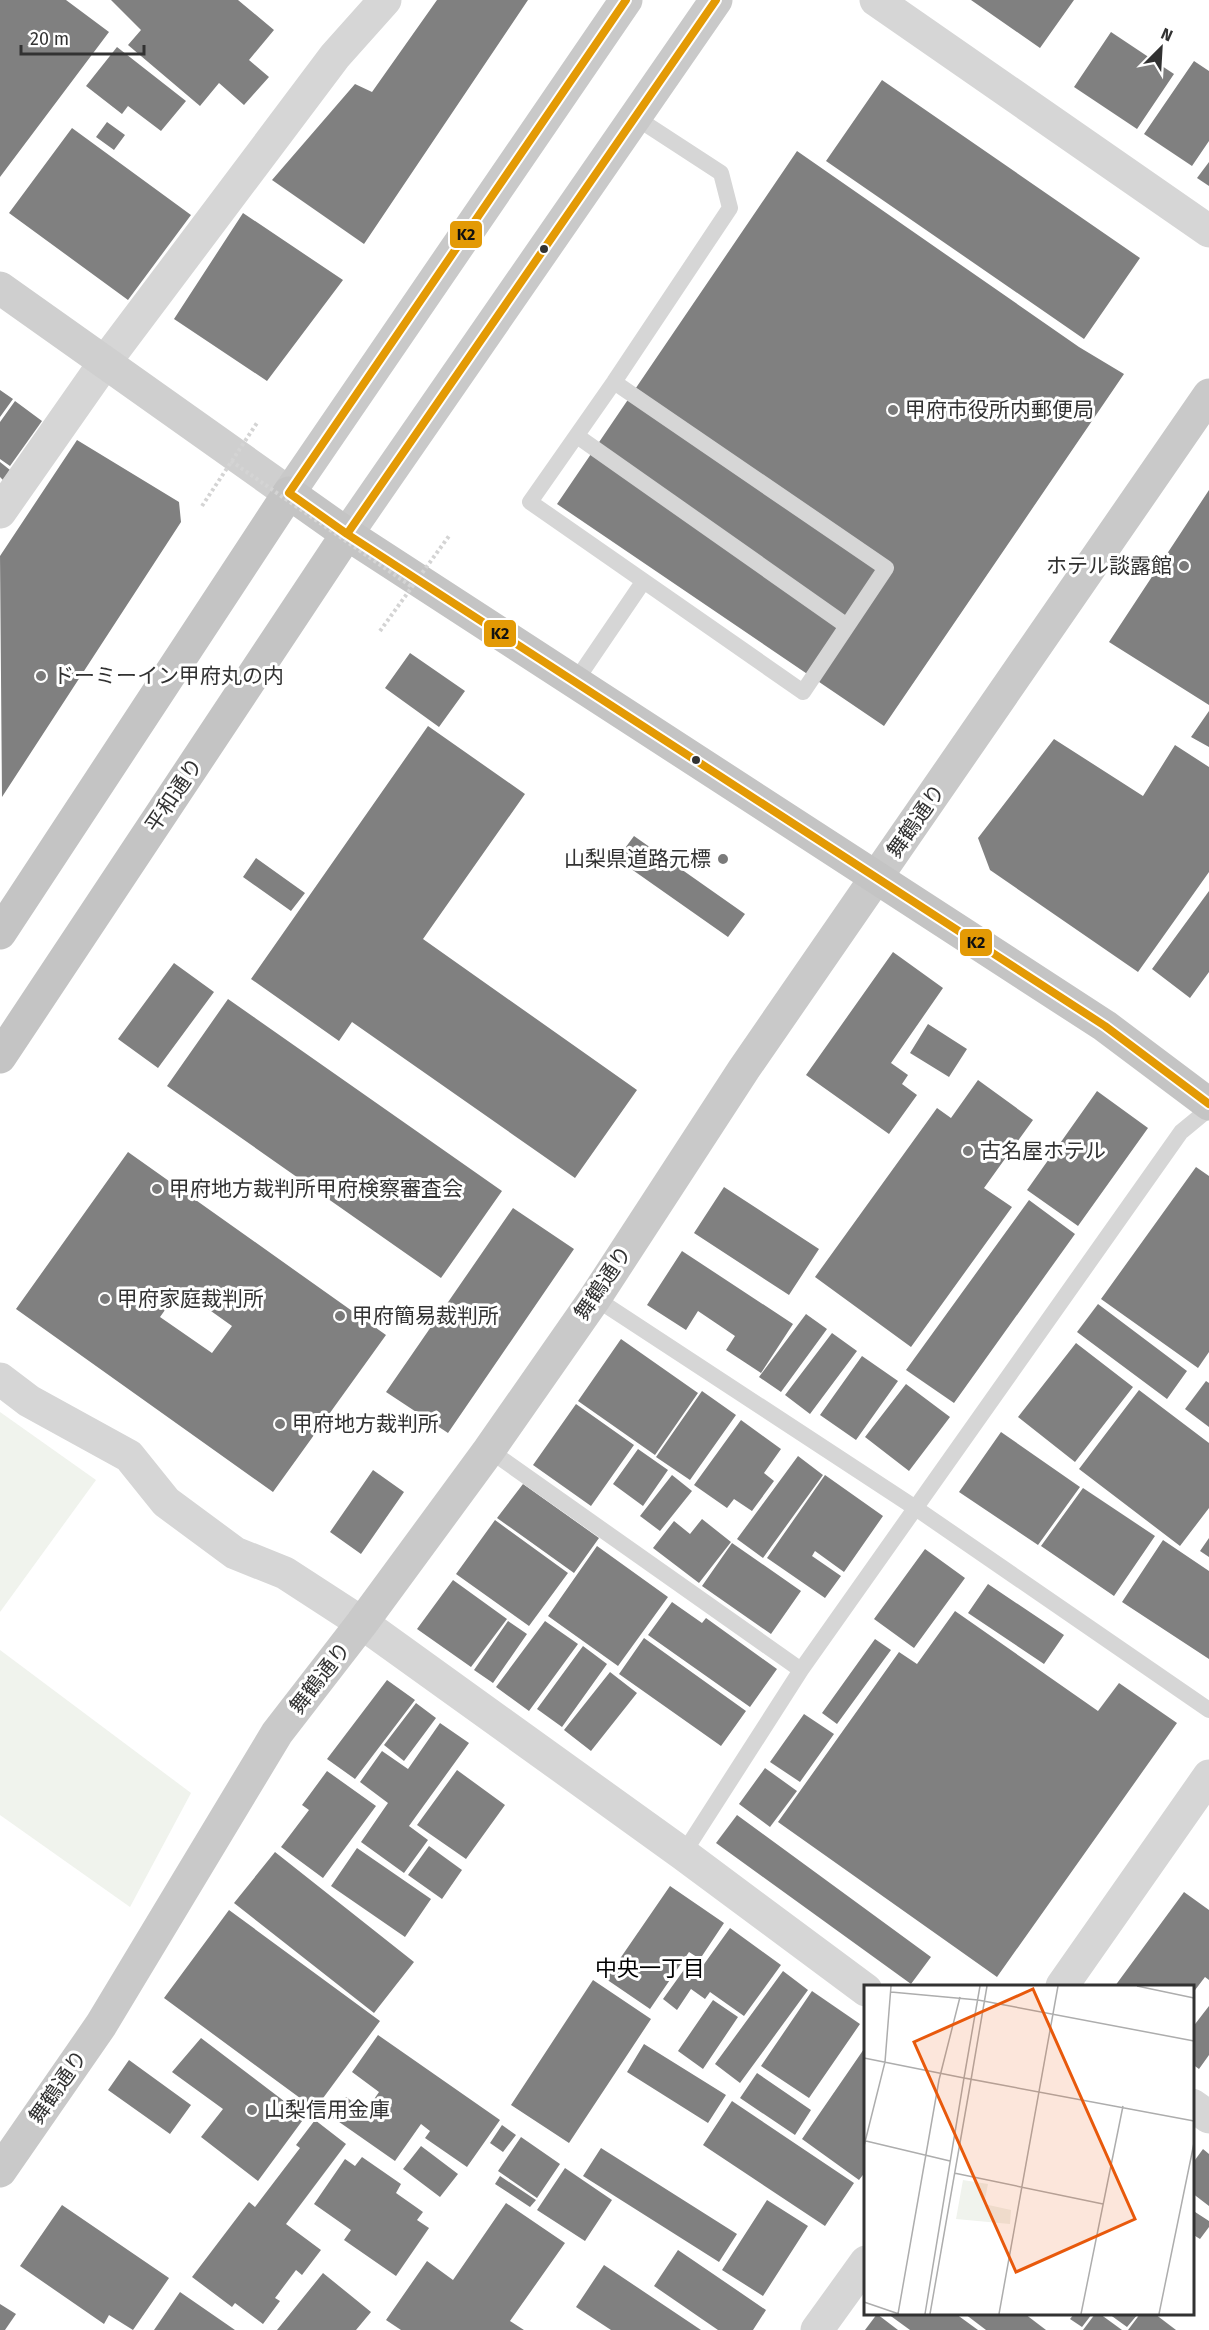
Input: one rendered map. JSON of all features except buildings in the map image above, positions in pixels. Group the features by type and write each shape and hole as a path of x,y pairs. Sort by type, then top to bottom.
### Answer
{"highway":[{"path":"0,933 289,493 347,534 1105,1026 1209,1104"},
{"name":"平和通り","path":"0,1057 347,534"}],"main road":[{"path":"289,493 626,0"},
{"path":"347,534 716,0"},
{"name":"舞鶴通り","path":"0,2171 101,2025 277,1733 362,1623 489,1450 595,1298 744,1069 1209,395"}],"street":[{"path":"0,512 105,362 335,56 385,0"},
{"path":"876,0 1209,231"},
{"path":"0,288 289,493"},
{"path":"0,1379 29,1401 129,1456 166,1502 236,1553 285,1573 362,1623 864,1989"},
{"path":"1063,1985 1209,1776"},
{"path":"1194,2106 1209,2117"},
{"path":"817,2330 864,2265"}],"lane":[{"path":"614,382 886,568 803,692 530,502 614,382 730,208 721,173 635,117"},
{"path":"577,436 847,626"},
{"path":"575,682 643,582"},
{"path":"682,1854 801,1670 917,1509 1180,1132 1209,1109"},
{"path":"595,1298 917,1509 1209,1710"},
{"path":"489,1450 801,1670"}],"path":[{"path":"202,506 257,423"},
{"path":"231,462 412,587"},
{"path":"380,631 449,536"}],"shaded area":[{"path":"0,1412 96,1480 0,1612"},
{"path":"0,1650 191,1793 130,1907 0,1815"}],"transit line":[{"name":"K2","path":"626,0 289,493 347,534 1105,1026 1209,1104"},
{"name":"K2","path":"347,534 716,0"}],"place":[{"name":"甲府市役所内郵便局","path":"893,410"},
{"name":"ホテル談露館","path":"1184,566"},
{"name":"ドーミーイン甲府丸の内","path":"41,676"},
{"name":"山梨県道路元標","path":"723,859"},
{"name":"古名屋ホテル","path":"968,1151"},
{"name":"甲府地方裁判所甲府検察審査会","path":"157,1189"},
{"name":"甲府家庭裁判所","path":"105,1299"},
{"name":"甲府簡易裁判所","path":"340,1316"},
{"name":"甲府地方裁判所","path":"280,1424"},
{"name":"山梨信用金庫","path":"252,2110"}],"district":[{"name":"中央一丁目","path":"650,1968"}]}
